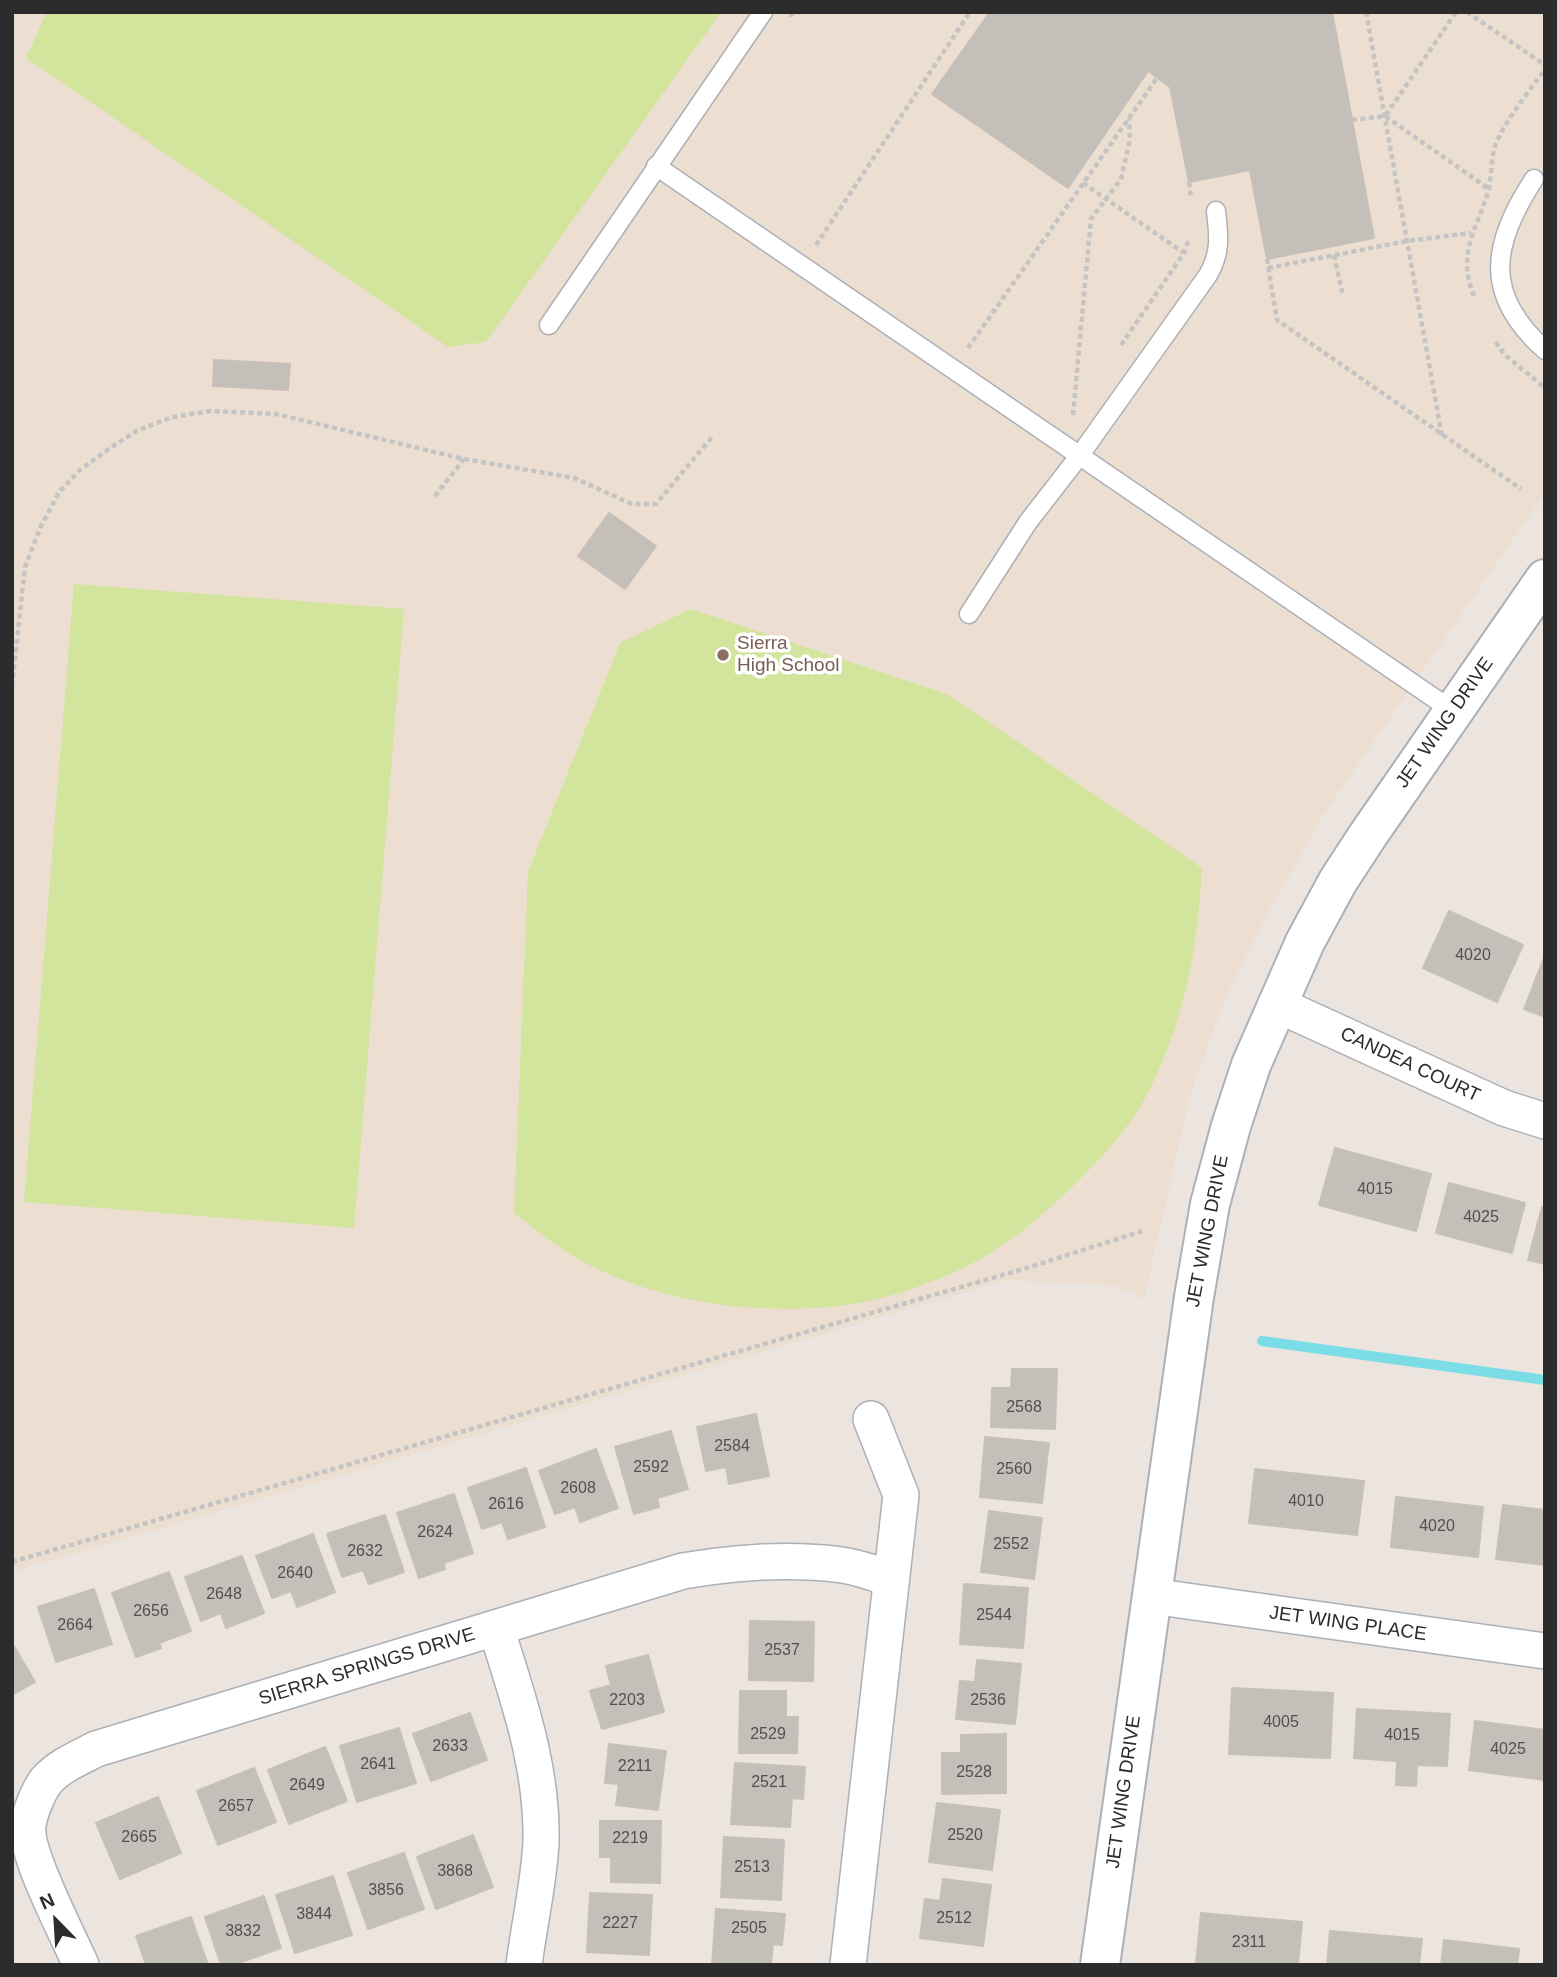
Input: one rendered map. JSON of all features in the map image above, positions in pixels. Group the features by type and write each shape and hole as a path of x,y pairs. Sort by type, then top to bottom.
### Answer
{"main road":[{"name":"JET WING DRIVE","path":"1100,1965 1194,1297 1210,1204 1239,1102 1276,1004 1338,881 1545,579"}],"street":[{"name":"CANDEA COURT","path":"1276,1004 1504,1108 1545,1121"},
{"path":"848,1965 901,1495 871,1419"},
{"name":"SIERRA SPRINGS DRIVE","path":"80,1965 32,1855 27,1827 46,1781 68,1763 96,1749 683,1571 754,1561 836,1564 890,1578"},
{"name":"JET WING PLACE","path":"1151,1596 1545,1651"},
{"path":"496,1628 528,1733 540,1808 541,1844 524,1965"}],"lane":[{"path":"549,325 764,12"},
{"path":"656,166 1453,710"},
{"path":"1534,179 1515,209 1505,233 1499,257 1500,275 1516,320 1545,350"},
{"path":"969,614 1028,523 1080,455 1208,275 1216,261 1220,245 1216,211"}],"path":[{"path":"803,265 970,12"},
{"path":"1366,12 1442,436"},
{"path":"1385,116 1455,12"},
{"path":"1467,12 1545,65"},
{"path":"954,369 1157,78"},
{"path":"1352,120 1385,116 1489,189"},
{"path":"1073,415 1091,219 1121,179 1130,140 1129,118"},
{"path":"1189,182 1192,207"},
{"path":"1083,183 1184,253"},
{"path":"1121,345 1184,253 1190,227"},
{"path":"1268,268 1407,241 1471,233"},
{"path":"806,236 828,251"},
{"path":"1334,255 1343,296"},
{"path":"1266,260 1277,320 1521,489"},
{"path":"958,340 969,347"},
{"path":"1073,415 1081,403"},
{"path":"1061,407 1073,415"},
{"path":"12,686 25,567 41,526 60,491 81,469 136,431 172,416 211,411 276,414 464,459 574,478 632,504 656,504 712,437"},
{"path":"435,496 464,459"},
{"path":"12,1562 1030,1267 1142,1231"}],"shaded area":[{"name":"Sierra High School","path":"12,12 1545,12 1545,493 1322,817 1263,922 1226,996 1190,1095 1144,1299 1117,1286 1007,1280 12,1572"}],"green space":[{"path":"47,12 721,12 486,342 448,347 26,58"},
{"path":"74,584 404,609 354,1228 24,1202"},
{"path":"691,609 947,694 1202,868 1197,929 1178,1018 1157,1074 1127,1126 1099,1160 1068,1191 1010,1240 971,1264 902,1292 848,1305 798,1309 733,1306 701,1301 637,1285 607,1273 570,1254 514,1213 528,872 620,643"}],"building":[{"path":"990,12 1332,12 1374,238 1267,259 1250,170 1189,182 1170,87 1148,71 1068,188 932,94"},
{"path":"214,360 290,364 288,390 213,386"},
{"path":"609,513 656,546 625,589 578,556"},
{"path":"1449,911 1523,945 1497,1002 1423,968"},
{"path":"1545,955 1545,1017 1524,1009"},
{"path":"1335,1148 1431,1174 1416,1231 1319,1205"},
{"path":"1449,1183 1525,1203 1512,1253 1436,1233"},
{"path":"1542,1207 1545,1208 1545,1264 1528,1260"},
{"path":"1012,1369 1057,1369 1055,1429 991,1427 992,1388 1011,1388"},
{"path":"756,1414 769,1476 729,1484 726,1467 706,1471 697,1427"},
{"path":"671,1431 688,1489 657,1498 659,1507 634,1514 615,1447"},
{"path":"985,1437 1049,1443 1042,1503 980,1497"},
{"path":"596,1449 618,1508 580,1522 575,1507 555,1514 539,1471"},
{"path":"526,1468 545,1527 508,1539 502,1522 482,1529 468,1488"},
{"path":"1255,1469 1364,1481 1357,1535 1249,1523"},
{"path":"454,1494 473,1553 444,1563 445,1569 419,1578 397,1513"},
{"path":"1396,1497 1483,1507 1478,1557 1391,1547"},
{"path":"1503,1505 1545,1510 1545,1565 1496,1559"},
{"path":"989,1511 1042,1518 1034,1579 981,1572"},
{"path":"385,1515 404,1572 369,1584 363,1570 342,1577 327,1534"},
{"path":"313,1534 335,1592 297,1607 291,1591 272,1598 256,1556"},
{"path":"242,1556 264,1613 226,1628 221,1613 201,1621 185,1577"},
{"path":"169,1572 191,1631 159,1643 161,1648 136,1657 112,1593"},
{"path":"964,1584 1028,1588 1023,1648 960,1644"},
{"path":"94,1589 112,1644 56,1662 38,1607"},
{"path":"750,1621 814,1622 813,1681 749,1680"},
{"path":"12,1643 35,1682 12,1695"},
{"path":"648,1655 664,1712 602,1729 590,1691 611,1685 606,1666"},
{"path":"977,1660 1021,1664 1015,1724 956,1719 960,1681 975,1682"},
{"path":"1232,1688 1333,1693 1330,1758 1229,1754"},
{"path":"740,1691 786,1691 786,1717 798,1717 797,1753 739,1753"},
{"path":"1357,1709 1450,1714 1447,1766 1417,1765 1416,1786 1396,1785 1397,1761 1354,1758"},
{"path":"470,1713 487,1760 431,1781 413,1734"},
{"path":"1475,1721 1545,1730 1545,1780 1469,1770"},
{"path":"399,1728 416,1783 357,1802 340,1746"},
{"path":"1006,1734 1006,1793 942,1794 942,1753 961,1753 961,1735"},
{"path":"609,1744 666,1751 658,1810 616,1805 619,1784 605,1783"},
{"path":"325,1747 347,1801 289,1824 268,1770"},
{"path":"735,1763 805,1767 803,1799 792,1798 790,1827 731,1824"},
{"path":"254,1768 276,1822 218,1845 197,1791"},
{"path":"158,1797 181,1853 120,1879 96,1823"},
{"path":"937,1803 1000,1810 992,1870 929,1862"},
{"path":"600,1821 661,1821 660,1883 611,1882 611,1857 600,1857"},
{"path":"473,1835 493,1887 436,1909 417,1857"},
{"path":"724,1837 784,1840 781,1900 721,1897"},
{"path":"404,1853 424,1909 368,1929 348,1873"},
{"path":"333,1876 352,1935 295,1953 276,1895"},
{"path":"943,1879 991,1885 983,1946 920,1938 925,1899 940,1901"},
{"path":"590,1893 652,1895 649,1955 587,1952"},
{"path":"264,1896 281,1948 233,1965 221,1965 205,1917"},
{"path":"716,1909 785,1914 782,1945 773,1944 771,1965 712,1965"},
{"path":"1201,1913 1302,1922 1298,1965 1196,1964"},
{"path":"191,1917 208,1965 146,1965 136,1936"},
{"path":"1330,1931 1422,1939 1419,1965 1327,1965"},
{"path":"1444,1940 1519,1949 1517,1965 1441,1965"}],"waterway":[{"path":"1262,1341 1545,1380"}],"place":[{"name":"Sierra High School","path":"723,655"}]}
